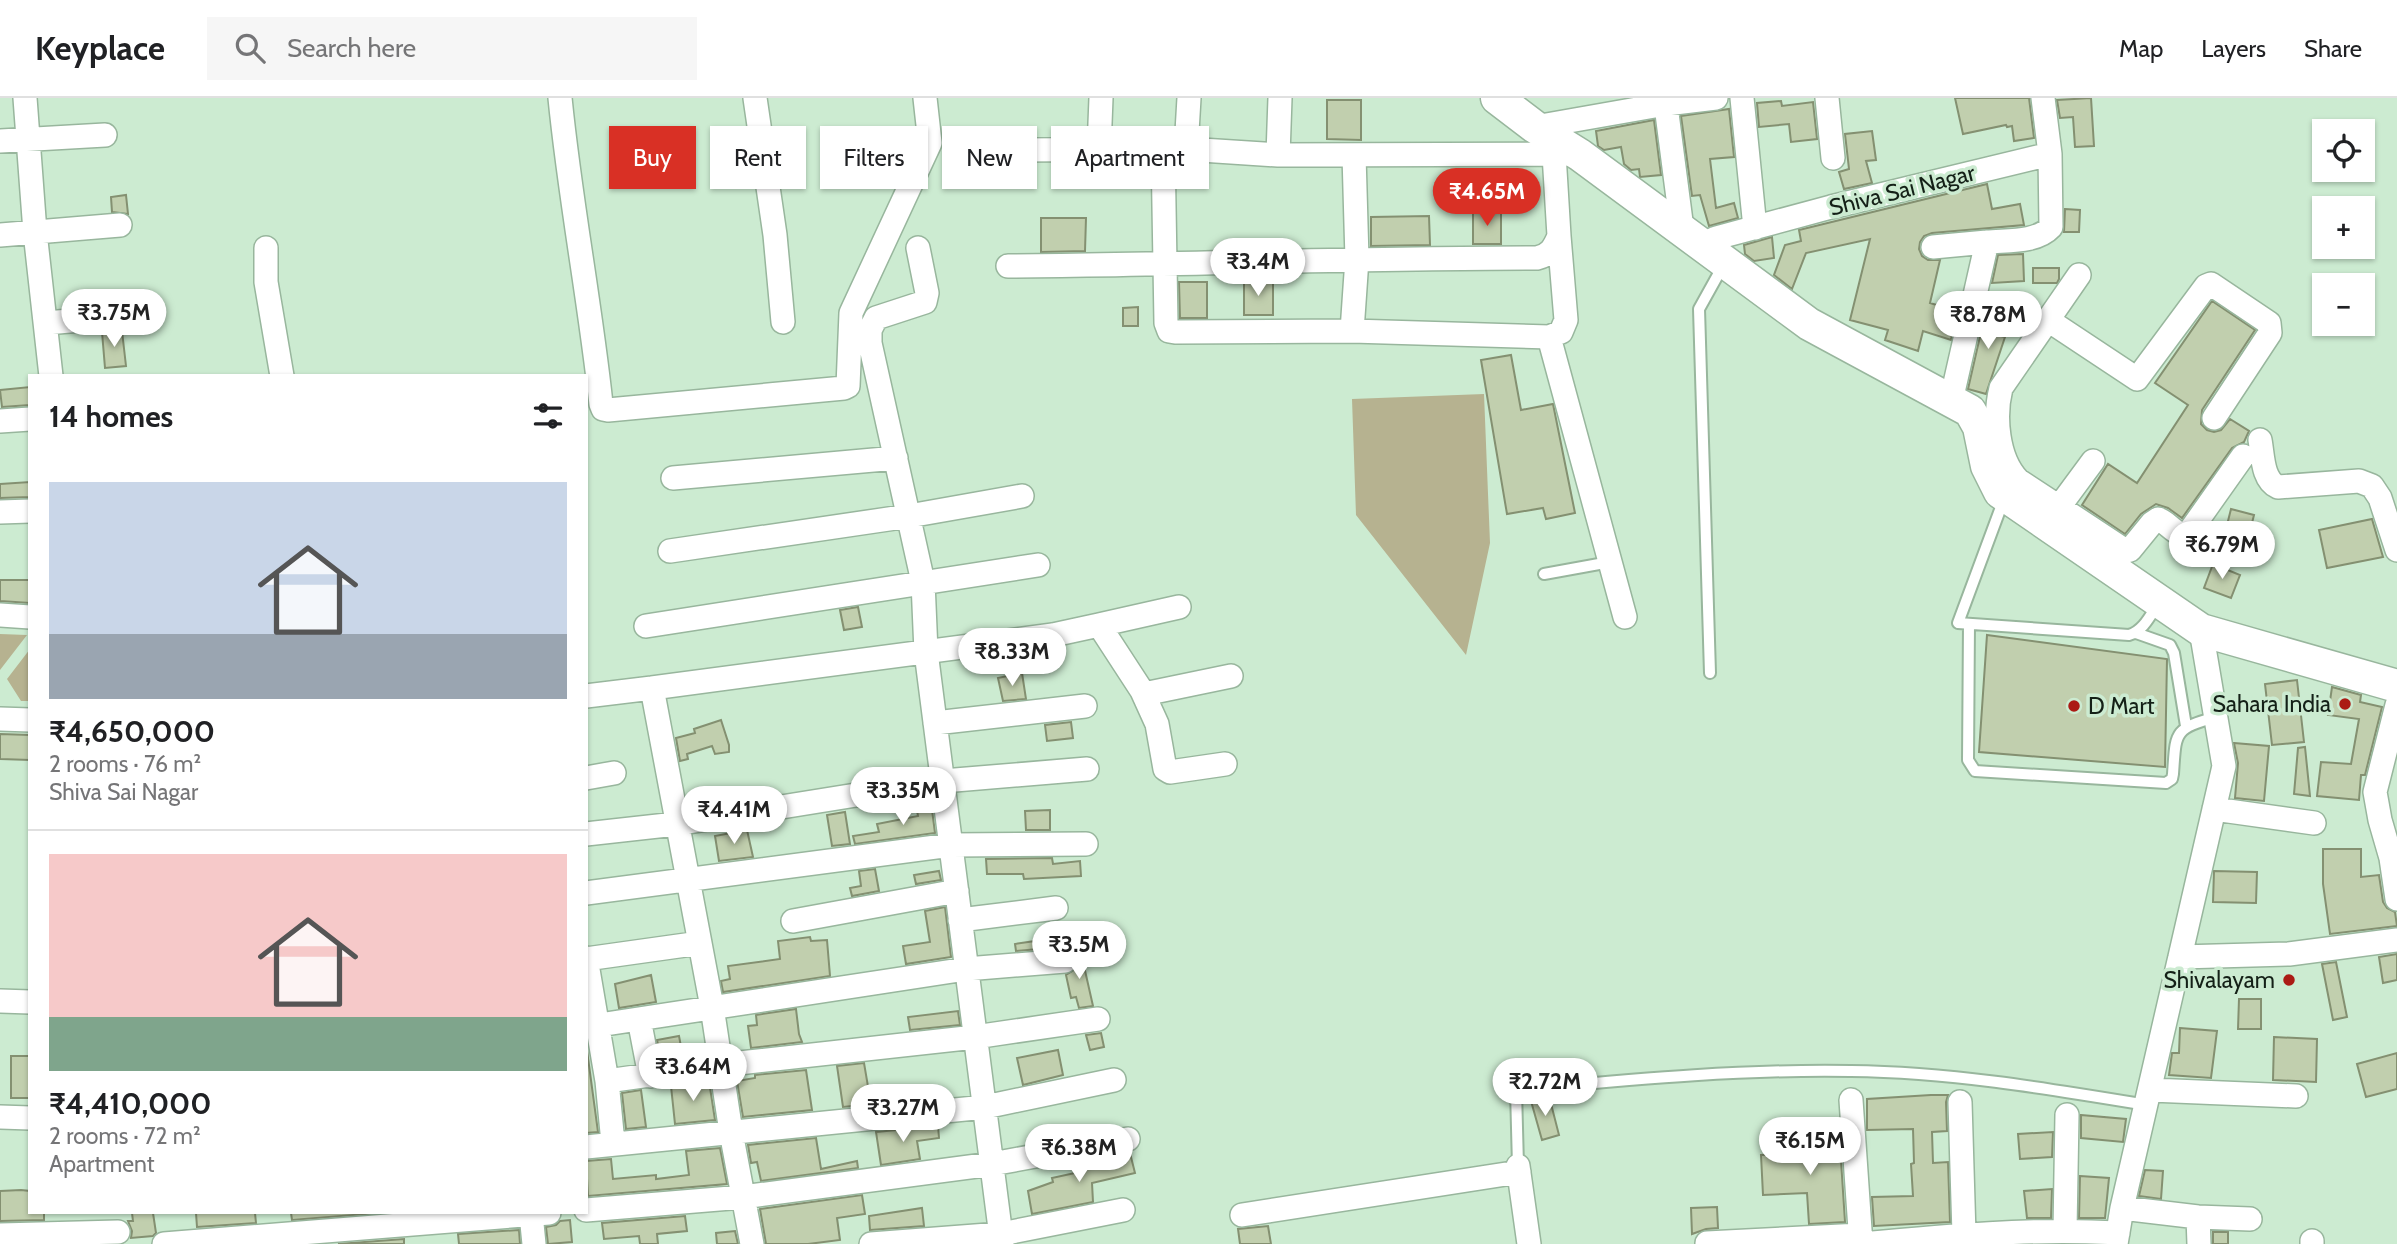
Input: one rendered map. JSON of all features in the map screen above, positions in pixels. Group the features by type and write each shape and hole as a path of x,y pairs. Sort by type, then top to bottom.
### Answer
{"street":[{"path":"24,98 51,374"},
{"path":"560,98 565,154 601,404 603,409 608,410 848,386 851,313 930,143 925,98"},
{"path":"755,98 775,235 783,322"},
{"path":"1100,126 1101,98"},
{"path":"1187,126 1189,98"},
{"path":"1278,155 1280,98"},
{"path":"1497,98 1527,114 1567,155 1704,245 1809,324 1970,411 1979,428 1986,466 2005,496 2054,514 2126,551 2130,550 2158,519 2180,534 2189,531 2252,448 2271,484 2278,487 2360,481 2372,486 2380,498 2397,550"},
{"path":"1527,114 1716,98"},
{"path":"1742,98 1755,228"},
{"path":"1827,98 1833,158"},
{"path":"1933,247 2034,238 2051,227 2050,154 2043,98"},
{"path":"1666,101 1704,245"},
{"path":"0,141 105,135"},
{"path":"1209,150 1278,155 1567,155"},
{"name":"Shiva Sai Nagar","path":"1704,245 1716,238 2050,154"},
{"path":"1352,331 1357,258 1354,155"},
{"path":"1163,189 1166,323 1169,331 1352,331 1549,337 1561,332 1566,320 1559,236 1567,155"},
{"path":"0,235 120,225"},
{"path":"1008,267 1357,258 1537,258 1547,255 1559,236"},
{"path":"1951,401 1987,242"},
{"path":"918,247 927,293 925,302 876,318 870,330 870,343 923,582 926,652 1002,1239"},
{"path":"266,248 266,282 282,374"},
{"path":"2079,275 2001,388 1996,406 2001,448 2011,472 2054,514 2160,602 2201,630 2397,686"},
{"path":"2048,320 2137,379 2206,286 2211,284 2271,327 2270,333 2214,418"},
{"path":"46,323 129,316"},
{"path":"1549,337 1625,617"},
{"path":"0,421 28,419"},
{"path":"673,478 896,458"},
{"path":"2054,514 2093,461"},
{"path":"670,551 909,516 1022,496"},
{"path":"0,512 28,511"},
{"path":"646,626 1038,565"},
{"path":"588,696 1053,635 1179,607"},
{"path":"0,615 28,617"},
{"path":"1097,625 1144,694 1157,724 1165,769 1170,772 1225,764"},
{"path":"1707,1243 1861,1241 2065,1230 2117,1239 2224,766 2201,630"},
{"path":"1144,694 1231,676"},
{"path":"652,688 712,1007 752,1244"},
{"path":"2397,705 2375,792 2391,858 2397,899"},
{"path":"935,723 1085,706"},
{"path":"0,719 28,720"},
{"path":"588,834 676,824 943,781 1087,769"},
{"path":"588,778 614,774"},
{"path":"2214,809 2315,823"},
{"path":"588,893 951,845 1086,844"},
{"path":"793,921 957,891"},
{"path":"960,920 1056,908"},
{"path":"2180,957 2290,954 2397,940"},
{"path":"588,959 700,943"},
{"path":"592,1025 966,969 1065,961"},
{"path":"588,981 592,1025 607,1081 612,1143"},
{"path":"0,1002 28,1002"},
{"path":"639,1019 650,1076"},
{"path":"607,1081 721,1065 975,1037 1098,1019"},
{"path":"588,1146 985,1107 1114,1080"},
{"path":"2149,1097 2297,1096"},
{"path":"1851,1100 1861,1241"},
{"path":"1960,1102 1964,1235"},
{"path":"2065,1230 2067,1115"},
{"path":"0,1117 28,1118"},
{"path":"588,1210 743,1197 992,1164 1128,1139"},
{"path":"1242,1215 1518,1169 1529,1244"},
{"path":"2122,1208 2198,1217 2250,1219"},
{"path":"871,1244 1002,1239 1123,1210"},
{"path":"164,1244 530,1214"},
{"path":"534,1244 543,1214"},
{"path":"2198,1217 2199,1244"},
{"path":"0,1235 119,1230"}],"lane":[{"path":"1704,245 1699,309 1710,673"},
{"path":"2005,496 1958,623 2129,635 2136,633 2170,645 2174,653 2186,726"},
{"path":"1544,574 1610,562"},
{"path":"2136,633 2160,602"},
{"path":"1969,624 1968,760 1975,771 2166,783 2172,779 2176,739 2186,726 2216,717"},
{"path":"1518,1169 1516,1090 1690,1074 1852,1071 1960,1078 2149,1097"}],"shaded area":[{"path":"1484,394 1490,543 1466,655 1356,515 1352,399"},
{"path":"0,634 27,635 0,670"},
{"path":"28,652 28,701 21,701 7,679"}],"building":[{"path":"1955,98 2029,98 2034,138 2014,141 2012,126 2006,125 1963,134"},
{"path":"2091,98 2094,146 2075,147 2073,117 2060,118 2057,100"},
{"path":"1327,100 1361,100 1361,140 1327,139"},
{"path":"1781,101 1782,106 1813,102 1817,139 1791,142 1789,124 1759,127 1757,103"},
{"path":"1729,109 1734,157 1710,159 1716,208 1734,203 1738,218 1709,226 1700,195 1692,196 1681,116"},
{"path":"1654,120 1661,175 1640,177 1639,169 1631,170 1624,164 1621,147 1604,150 1598,146 1596,131"},
{"path":"1872,131 1876,160 1866,161 1872,183 1844,189 1839,172 1849,169 1845,134"},
{"path":"1987,184 1992,209 2020,204 2024,225 1932,233 1924,236 1920,242 1922,256 1928,260 1940,260 1930,303 1957,311 1951,340 1923,331 1918,351 1885,340 1888,330 1850,320 1870,239 1806,253 1792,289 1774,275 1785,245 1801,241 1799,230"},
{"path":"126,195 128,214 112,212 111,197"},
{"path":"2065,209 2080,210 2079,232 2064,232"},
{"path":"1473,212 1501,212 1501,244 1473,244"},
{"path":"1429,216 1430,245 1371,246 1371,217"},
{"path":"1041,218 1086,218 1085,251 1041,252"},
{"path":"1772,237 1774,258 1754,261 1745,254 1744,245"},
{"path":"2023,254 2024,281 1992,283 1998,255"},
{"path":"2033,268 2059,268 2057,283 2033,283"},
{"path":"1244,280 1273,280 1273,315 1244,315"},
{"path":"1179,282 1207,282 1207,318 1180,318"},
{"path":"2212,301 2255,330 2202,410 2201,424 2214,432 2221,430 2230,419 2249,431 2244,442 2232,448 2182,518 2168,508 2156,504 2141,514 2125,534 2082,505 2108,464 2137,483 2188,405 2155,383"},
{"path":"1992,304 2007,310 1997,335 2005,337 1986,394 1968,389 1984,319 1986,320"},
{"path":"1138,307 1138,326 1123,326 1123,308"},
{"path":"122,331 126,366 105,368 102,332"},
{"path":"1511,355 1521,410 1553,404 1575,513 1546,519 1543,508 1507,514 1481,360"},
{"path":"28,387 28,405 2,407 0,390"},
{"path":"28,482 28,497 0,498 0,484"},
{"path":"2231,509 2254,515 2248,539 2225,533"},
{"path":"2372,519 2383,557 2327,568 2319,530"},
{"path":"2213,564 2240,575 2231,598 2204,588"},
{"path":"0,580 28,580 28,603 0,601"},
{"path":"858,607 862,627 844,630 840,610"},
{"name":"D Mart","path":"1987,635 2167,659 2165,767 1979,752"},
{"path":"1022,673 1026,699 1003,701 998,678"},
{"path":"2297,680 2304,742 2272,745 2265,684"},
{"path":"2332,687 2361,695 2360,702 2382,707 2365,775 2361,775 2359,800 2317,796 2321,762 2351,764 2359,719 2328,715"},
{"path":"721,720 729,752 715,754 712,746 687,754 688,759 680,761 676,738 695,733 694,729"},
{"path":"1071,722 1073,738 1047,741 1045,725"},
{"path":"0,734 28,735 28,760 0,759"},
{"path":"2234,743 2269,746 2264,801 2235,798 2238,763"},
{"path":"2305,747 2310,796 2294,794 2298,748"},
{"path":"931,802 935,833 855,844 853,836 879,832 877,824 918,816 916,805"},
{"path":"1050,810 1050,830 1026,830 1025,811"},
{"path":"845,812 850,844 832,846 827,815"},
{"path":"747,830 753,857 719,861 715,836"},
{"path":"2323,849 2361,849 2361,877 2379,875 2383,902 2395,912 2397,926 2330,934 2323,884"},
{"path":"1052,858 1053,864 1080,861 1081,876 1024,879 1023,874 987,874 986,859"},
{"path":"875,869 879,891 852,896 850,888 861,886 859,871"},
{"path":"939,871 941,880 916,884 914,875"},
{"path":"2214,871 2257,872 2256,903 2213,902"},
{"path":"945,907 951,957 906,964 903,946 930,942 925,911"},
{"path":"810,937 811,941 827,940 830,976 723,992 721,981 730,979 728,966 780,959 778,941"},
{"path":"1049,939 1050,948 1016,951 1015,944"},
{"path":"1079,944 1093,1006 1079,1008 1076,997 1071,998 1066,975 1077,968 1079,959 1072,949 1060,946"},
{"path":"2397,954 2397,980 2383,983 2379,957"},
{"path":"2336,962 2347,1017 2333,1020 2322,964"},
{"path":"651,975 656,1002 619,1008 615,984"},
{"path":"2239,999 2261,999 2261,1029 2238,1029"},
{"path":"796,1009 802,1042 751,1048 748,1026 757,1025 756,1015"},
{"path":"958,1011 960,1025 910,1030 908,1017"},
{"path":"2180,1028 2217,1031 2211,1078 2169,1075 2172,1053 2179,1053"},
{"path":"1101,1033 1104,1047 1090,1050 1086,1035"},
{"path":"679,1036 682,1052 704,1050 705,1053 661,1059 657,1040"},
{"path":"2274,1037 2317,1039 2316,1082 2273,1080"},
{"path":"1058,1050 1063,1075 1023,1085 1017,1058"},
{"path":"2397,1053 2397,1089 2366,1097 2357,1064"},
{"path":"11,1056 28,1056 28,1098 11,1098"},
{"path":"588,1058 598,1132 588,1133"},
{"path":"864,1063 871,1104 843,1107 837,1066"},
{"path":"806,1070 812,1110 743,1117 737,1081 755,1078 755,1075"},
{"path":"709,1081 715,1120 675,1124 671,1086"},
{"path":"911,1089 913,1100 873,1104 872,1097"},
{"path":"641,1090 646,1127 626,1129 622,1093"},
{"path":"1948,1095 1947,1131 1932,1132 1933,1163 1948,1162 1950,1222 1874,1226 1872,1197 1913,1196 1913,1129 1867,1130 1867,1099"},
{"path":"1549,1096 1559,1135 1542,1140 1531,1101"},
{"path":"2081,1115 2126,1119 2123,1142 2081,1138"},
{"path":"938,1126 939,1138 917,1141 920,1159 881,1165 876,1132"},
{"path":"1839,1130 1845,1222 1809,1224 1807,1193 1763,1195 1761,1155 1810,1153 1809,1131"},
{"path":"2053,1132 2052,1157 2020,1159 2018,1134"},
{"path":"816,1138 821,1169 857,1161 858,1168 761,1181 757,1162 751,1163 748,1145"},
{"path":"720,1148 727,1184 588,1196 588,1161 611,1159 613,1179 656,1175 656,1179 689,1175 686,1151"},
{"path":"1130,1153 1135,1173 1092,1183 1093,1202 1032,1214 1028,1191 1053,1182 1052,1178 1075,1173 1073,1163 1087,1163"},
{"path":"2145,1170 2163,1171 2161,1199 2139,1196"},
{"path":"2080,1176 2109,1178 2105,1218 2079,1218"},
{"path":"2052,1189 2051,1218 2027,1218 2024,1191"},
{"path":"0,1191 28,1191 28,1214 44,1214 44,1220 0,1221"},
{"path":"862,1195 865,1214 837,1218 840,1240 808,1244 766,1244 760,1209"},
{"path":"1717,1207 1718,1228 1692,1234 1691,1208"},
{"path":"922,1208 924,1226 870,1230 869,1216"},
{"path":"132,1214 153,1214 156,1233 153,1236 131,1238 132,1231 128,1221 133,1221"},
{"path":"196,1214 255,1214 256,1223 197,1227"},
{"path":"291,1214 366,1214 292,1220"},
{"path":"685,1216 687,1231 657,1234 658,1244 640,1244 639,1236 604,1239 602,1223"},
{"path":"570,1220 572,1242 548,1244 546,1227"},
{"path":"1268,1226 1271,1244 1240,1244 1238,1229"},
{"path":"519,1230 520,1244 459,1244 458,1234"},
{"path":"735,1231 738,1244 717,1244 716,1233"},
{"path":"2213,1232 2228,1232 2228,1244 2213,1244"},
{"path":"404,1239 404,1244 338,1244"}],"place":[{"name":"Sahara India","path":"2345,704"},
{"name":"D Mart","path":"2074,706"},
{"name":"Shivalayam","path":"2289,980"}]}
